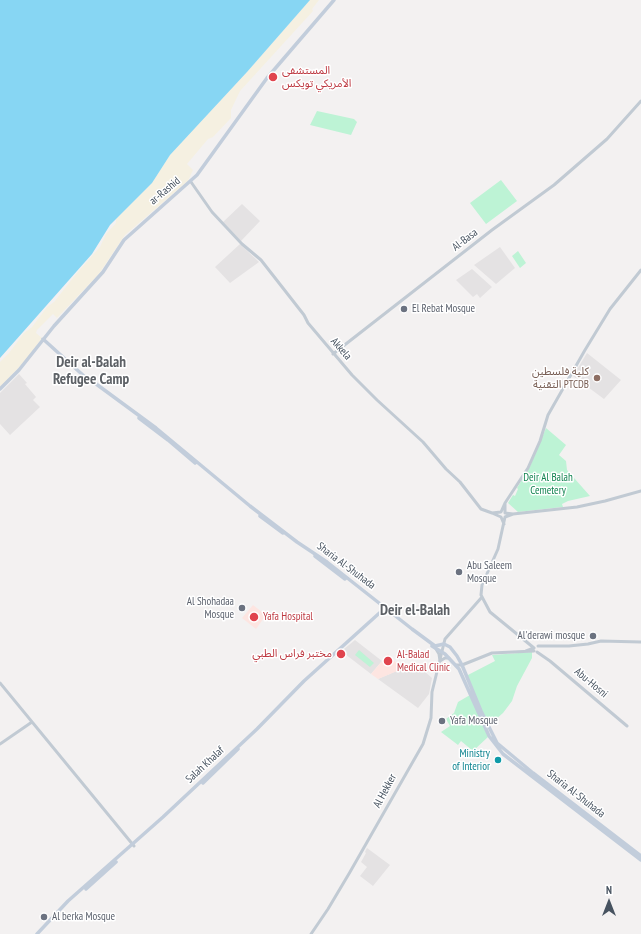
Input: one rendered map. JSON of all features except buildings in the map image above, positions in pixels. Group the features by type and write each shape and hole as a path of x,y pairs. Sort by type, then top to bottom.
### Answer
{"main road":[{"name":"ar-Rashid","path":"0,389 19,370 64,314 103,272 124,240 197,176 267,78 334,0"},
{"name":"Sharia Al-Shuhada","path":"43,339 85,377 176,443 250,506 297,542 327,562 418,637 449,658 456,665 462,675 489,736 499,749 641,860"},
{"name":"Sharia Al-Shuhada","path":"385,609 435,646 444,644 450,647 462,665 481,712 497,743 533,773 641,856"},
{"name":"Salah Khalaf","path":"38,934 68,904 216,771 305,683 385,609"}],"street":[{"name":"Al-Basa","path":"333,354 492,230 554,185 607,139 641,101"},
{"name":"Akkela","path":"191,182 212,212 242,244 261,260 333,354 364,388 423,442 446,469 460,482 481,509 501,517"},
{"path":"482,597 482,585 498,549 504,524 505,503 528,468 540,441 548,415 585,350 610,309 641,270"},
{"path":"492,513 513,514 577,507 641,491"},
{"path":"504,514 501,517 504,524"},
{"name":"Al Hekker","path":"311,934 350,872 423,744 431,718 432,692 445,639 482,597"},
{"name":"Abu-Hosni","path":"482,597 490,612 536,648 627,726"},
{"path":"456,665 462,665 492,653 588,644 601,640 641,642"},
{"path":"435,648 439,653 440,660 449,658"},
{"path":"0,682 133,845"},
{"path":"0,744 32,722"}],"shaded area":[{"path":"242,204 260,221 241,241 223,222"},
{"path":"240,244 259,262 230,283 215,267"},
{"path":"500,247 515,268 496,284 474,265"},
{"path":"472,269 492,287 480,298 477,294 473,297 456,280"},
{"name":"كلية فلسطين التقنية PTCDB","path":"587,353 621,380 604,399 573,376"},
{"path":"19,374 36,397 33,400 40,407 10,435 0,424 0,393"},
{"name":"Yafa Hospital","path":"253,605 266,615 256,629 242,618"},
{"path":"355,640 382,661 371,674 345,654 344,649"},
{"name":"Al-Balad Medical Clinic","path":"388,654 402,669 378,679 371,674"},
{"path":"415,663 432,678 429,694 418,708 378,679"},
{"path":"367,848 390,865 373,886 360,876 367,867 361,862"}],"green space":[{"path":"317,111 354,119 357,122 351,135 310,125"},
{"path":"501,180 517,201 486,224 470,203"},
{"path":"518,251 526,263 520,268 512,256"},
{"name":"Deir Al Balah Cemetery","path":"546,428 566,445 559,455 566,461 567,470 590,496 568,501 562,504 563,507 518,512 508,503 513,495 515,496 518,489 517,488 530,466"},
{"path":"359,650 374,663 370,667 355,655"},
{"path":"532,652 532,658 517,686 512,701 503,713 488,726 466,676 495,661 492,655"},
{"path":"470,695 488,737 473,751 461,741 458,745 441,732 450,726 446,719 454,713 458,702"}],"sand":[{"path":"310,0 319,0 312,9 313,11 240,91 231,110 231,118 213,137 208,139 187,164 193,170 188,181 125,235 99,274 57,318 53,314 37,330 36,333 42,338 25,361 0,387 0,362 24,333 32,327 47,307 54,302 100,247 106,234 116,223 116,219 152,183 170,155 247,72"}],"water":[{"path":"0,0 310,0 247,72 170,155 152,183 110,225 92,254 0,358"}],"place":[{"name":"المستشفى الأمريكي تويكس","path":"273,77"},
{"name":"El Rebat Mosque","path":"404,309"},
{"name":"كلية فلسطين التقنية PTCDB","path":"597,378"},
{"name":"Abu Saleem Mosque","path":"459,572"},
{"name":"Al Shohadaa Mosque","path":"242,608"},
{"name":"Yafa Hospital","path":"254,617"},
{"name":"Al'derawi mosque","path":"593,636"},
{"name":"مختبر فراس الطبي","path":"341,654"},
{"name":"Al-Balad Medical Clinic","path":"388,661"},
{"name":"Yafa Mosque","path":"442,721"},
{"name":"Ministry of Interior","path":"498,760"},
{"name":"Al berka Mosque","path":"44,917"}],"district":[{"name":"Deir al-Balah Refugee Camp","path":"91,372"},
{"name":"Deir el-Balah","path":"415,611"}]}
